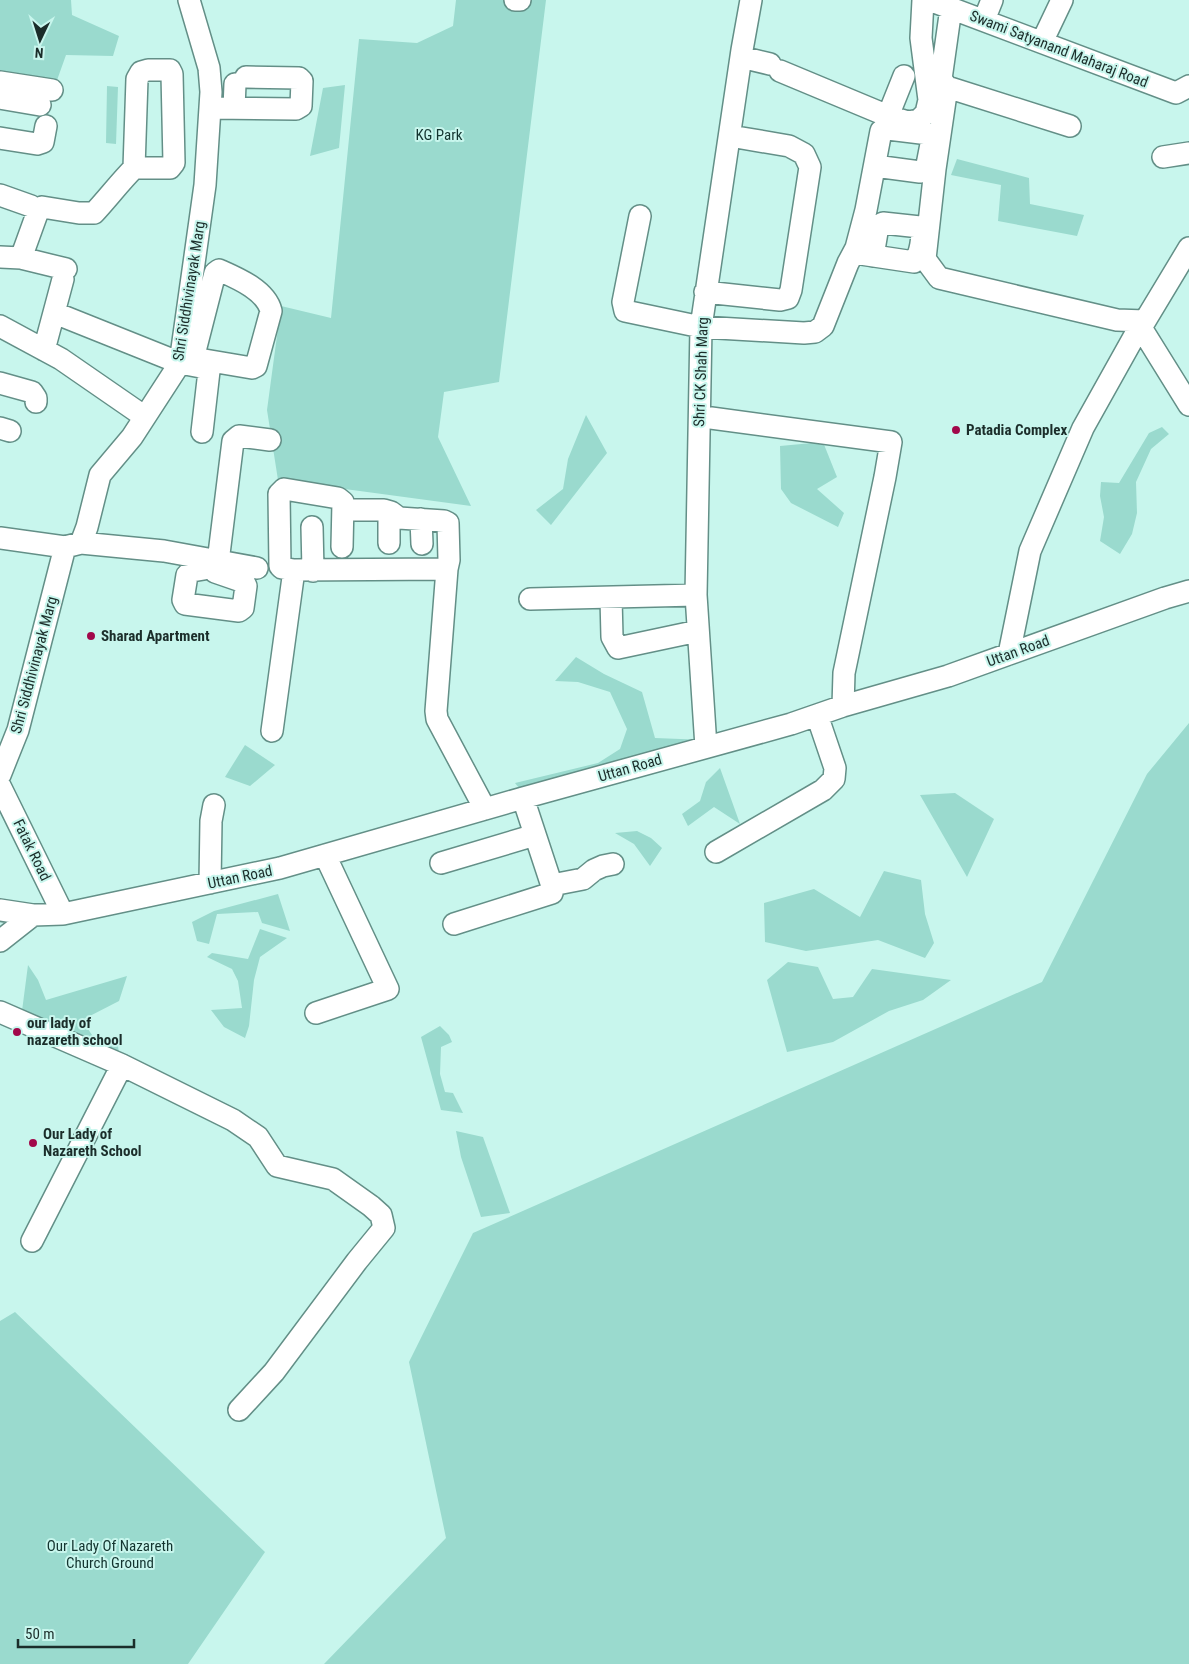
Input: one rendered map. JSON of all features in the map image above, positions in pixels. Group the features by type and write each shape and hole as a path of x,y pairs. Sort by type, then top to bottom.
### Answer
{"street":[{"name":"Shri Siddhivinayak Marg","path":"0,775 18,730 73,545 87,527 100,475 132,438 185,358 205,184 211,92 209,68 189,0"},
{"path":"515,0 520,0"},
{"name":"Shri CK Shah Marg","path":"706,747 696,595 701,327 751,0"},
{"path":"741,57 775,68 888,116 908,122 919,120 926,113 929,100 922,38 923,0"},
{"name":"Swami Satyanand Maharaj Road","path":"929,0 1176,93 1189,86"},
{"path":"984,20 992,0"},
{"path":"1042,42 1062,0"},
{"path":"951,8 941,79 947,87 1070,126"},
{"path":"888,116 922,38"},
{"path":"210,108 296,109 301,106 302,81 300,78 240,80 234,108"},
{"path":"0,82 46,98 0,98"},
{"path":"947,87 925,259 939,278 1117,320 1142,324"},
{"path":"0,138 37,144 43,142 46,126"},
{"path":"705,292 780,300 788,298 791,290 810,167 804,154 789,146 730,136"},
{"path":"1163,157 1189,153"},
{"path":"640,216 622,302 625,311 701,327 815,332 823,326 848,263 863,254 873,211 875,166"},
{"path":"21,258 38,211 42,207 78,213 94,213 134,168"},
{"path":"0,195 31,206 38,211"},
{"path":"1009,654 1030,551 1083,428 1142,324 1189,248"},
{"path":"0,257 21,258 64,274 44,350"},
{"path":"220,270 242,280 269,302 271,310 256,366 252,368 185,358 215,273 220,270"},
{"path":"55,314 185,358 206,368 209,371 202,432"},
{"path":"1142,324 1189,405"},
{"path":"0,326 62,359 145,418"},
{"path":"0,383 32,392 36,402"},
{"path":"711,418 891,442 844,673 843,706"},
{"path":"209,563 233,441 239,436 270,440"},
{"path":"342,547 343,502 338,498 284,489 280,494 280,566 282,568 304,570 447,569"},
{"path":"354,510 389,512 399,518 444,521 448,524 449,560 436,711 437,719 485,809"},
{"path":"389,512 389,543"},
{"path":"421,519 422,544"},
{"path":"272,731 312,527"},
{"path":"0,538 164,551 209,563 257,568"},
{"name":"Uttan Road","path":"0,910 33,915 63,914 280,868 948,676 1189,591"},
{"path":"530,599 696,595"},
{"path":"611,598 612,637 618,648 698,631"},
{"path":"716,852 823,790 834,779 835,768 817,715"},
{"name":"Fatak Road","path":"0,786 63,914"},
{"path":"454,924 552,893 552,886 523,798"},
{"path":"210,883 211,821 214,805"},
{"path":"441,862 535,835"},
{"path":"316,1012 388,989 325,855"},
{"path":"552,886 583,879 594,870 613,864"},
{"path":"0,941 33,915"},
{"path":"0,1012 122,1066 233,1120 258,1137 277,1166 333,1179 380,1214 384,1228 295,1342 274,1372 239,1410"},
{"path":"32,1241 122,1066"}],"green space":[{"path":"0,0 71,0 72,15 119,36 113,56 66,55 56,83 0,73"},
{"name":"KG Park","path":"456,0 546,0 499,382 444,392 438,437 471,506 278,480 267,410 281,306 331,318 359,39 417,43 453,26"},
{"path":"345,85 339,148 310,156 323,88"},
{"path":"107,86 118,87 116,144 106,143"},
{"path":"957,159 1029,178 1030,204 1084,215 1077,236 998,221 1001,185 951,175"},
{"path":"586,415 607,453 551,525 536,510 563,489 568,459"},
{"path":"1162,427 1169,434 1151,449 1136,482 1137,513 1132,534 1120,554 1100,541 1104,517 1100,496 1101,482 1119,483 1149,433"},
{"path":"823,442 837,477 817,489 844,513 838,527 791,503 781,489 780,446"},
{"path":"576,657 604,674 642,692 655,738 706,740 523,793 515,783 598,763 620,749 627,729 610,692 578,682 555,681"},
{"path":"1189,723 1189,1664 324,1664 446,1538 409,1362 473,1233 1042,982 1147,774"},
{"path":"245,745 275,765 250,786 225,777"},
{"path":"720,768 740,824 714,807 688,826 682,814 700,801 706,782"},
{"path":"955,793 994,819 967,877 920,795"},
{"path":"637,831 651,838 662,848 650,866 634,844 615,833"},
{"path":"884,871 921,880 925,914 934,943 925,958 878,940 806,951 765,942 764,903 814,889 860,917"},
{"path":"278,894 290,931 262,923 258,912 217,914 209,944 197,941 192,922 214,911"},
{"path":"260,929 287,938 260,957 254,980 249,1026 245,1038 224,1027 211,1010 242,1008 238,981 232,969 207,957 212,953 248,959"},
{"path":"788,962 818,967 833,999 853,997 872,969 951,980 923,1000 889,1011 833,1042 787,1052 767,980"},
{"path":"28,965 38,980 46,1000 127,976 119,1001 82,1020 96,1041 117,1038 119,1054 22,1011"},
{"path":"440,1026 449,1035 452,1042 441,1047 440,1074 445,1092 453,1093 463,1113 441,1110 421,1037"},
{"path":"456,1131 483,1137 510,1213 481,1217 461,1157"},
{"name":"Our Lady Of Nazareth Church Ground","path":"15,1312 265,1552 188,1664 0,1664 0,1321"}],"place":[{"name":"Patadia Complex","path":"956,430"},
{"name":"Sharad Apartment","path":"91,636"},
{"name":"our lady of nazareth school","path":"17,1032"},
{"name":"Our Lady of Nazareth School","path":"33,1143"}]}
